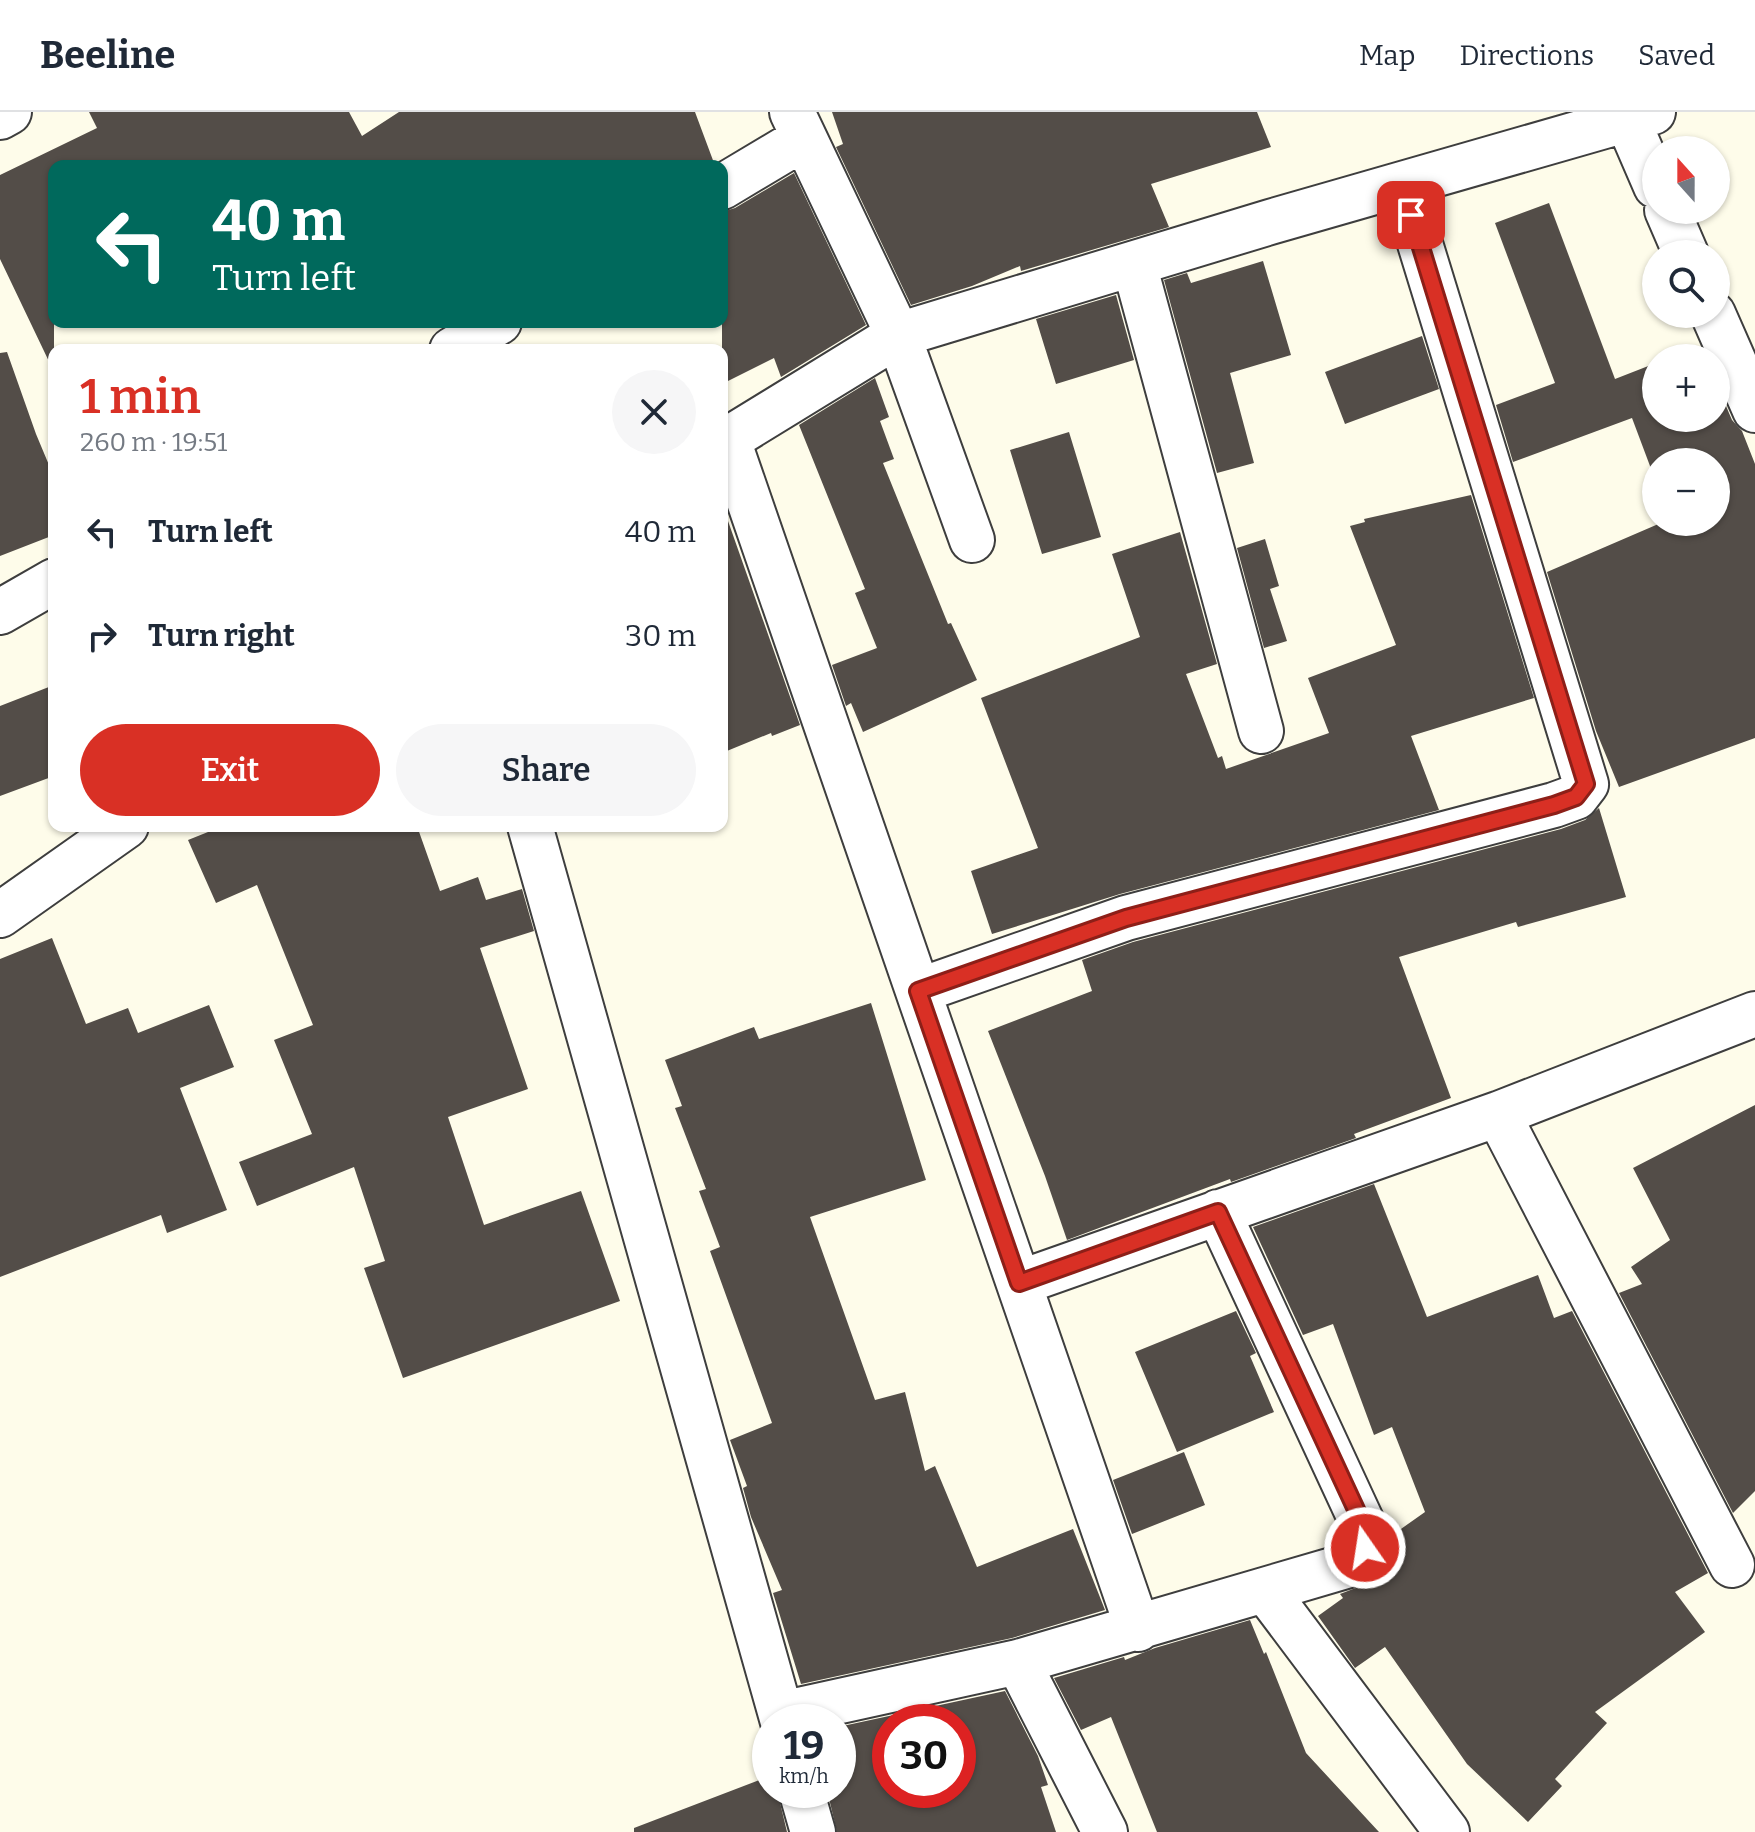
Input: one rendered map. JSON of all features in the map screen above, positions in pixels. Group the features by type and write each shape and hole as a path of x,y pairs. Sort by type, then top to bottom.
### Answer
{"street":[{"path":"0,117 9,112"},
{"path":"728,439 898,335 1635,114 1642,138"},
{"path":"728,182 798,125 898,335 972,540"},
{"path":"918,991 1126,918 1554,805 1576,797 1586,784 1402,185"},
{"path":"1134,264 1261,731"},
{"path":"462,344 489,328"},
{"path":"1719,328 1755,410"},
{"path":"728,450 1138,1629"},
{"path":"0,612 48,584"},
{"path":"0,915 118,832"},
{"path":"532,832 778,1704"},
{"path":"1019,1283 1498,1114 1755,1014"},
{"path":"1498,1114 1732,1565"},
{"path":"841,1704 1018,1662 1266,1591 1346,1566 1365,1548 1366,1531 1218,1212"},
{"path":"1266,1591 1447,1832"},
{"path":"1018,1662 1105,1832"},
{"path":"806,1808 813,1832"}],"building":[{"path":"89,112 349,112 362,136 399,112 695,112 713,160 48,160 48,328 54,328 54,344 48,344 48,359 0,259 0,175 97,128"},
{"path":"832,112 1257,112 1271,147 1151,184 1169,227 1021,271 1020,266 972,286 911,305 836,147 843,144"},
{"path":"794,173 866,325 781,377 774,358 728,381 728,344 722,344 722,328 728,328 728,210"},
{"path":"1549,203 1615,379 1642,368 1642,432 1730,432 1730,415 1742,431 1755,464 1755,738 1619,787 1596,731 1547,572 1642,531 1642,536 1730,536 1730,448 1643,448 1632,418 1513,462 1496,405 1555,383 1495,223"},
{"path":"1263,261 1291,355 1230,373 1254,463 1217,473 1164,280 1187,273 1191,283"},
{"path":"1116,295 1134,360 1056,384 1036,319"},
{"path":"1422,336 1439,389 1345,424 1325,372"},
{"path":"7,352 48,463 48,537 0,556 0,353"},
{"path":"875,378 889,417 880,421 894,459 883,463 948,624 951,623 977,680 863,732 851,703 846,706 832,665 877,648 855,593 865,589 799,425"},
{"path":"1069,432 1101,537 1042,554 1010,450"},
{"path":"1471,495 1534,698 1411,736 1439,810 1120,894 992,934 971,871 1038,848 981,698 1140,637 1112,554 1180,532 1217,664 1186,674 1218,758 1222,756 1226,769 1329,733 1308,678 1396,645 1350,526 1365,522 1364,519"},
{"path":"728,521 800,725 772,736 771,733 728,751"},
{"path":"1265,539 1279,586 1270,589 1287,641 1264,648 1237,548"},
{"path":"48,687 48,778 0,796 0,706"},
{"path":"1599,808 1626,897 1518,927 1516,922 1399,957 1451,1098 1354,1134 1356,1138 1231,1182 1230,1179 1067,1240 988,1031 1092,991 1082,960 1133,942 1561,829 1585,820"},
{"path":"208,832 419,832 440,891 478,877 486,900 522,889 534,931 480,948 528,1089 448,1117 484,1225 581,1191 620,1301 403,1378 364,1268 385,1261 354,1167 257,1206 239,1162 312,1134 274,1040 313,1025 257,885 216,903 188,840"},
{"path":"52,938 86,1024 128,1008 138,1033 209,1005 234,1067 180,1088 227,1210 167,1233 161,1215 0,1277 0,959"},
{"path":"871,1003 926,1180 810,1217 875,1400 905,1392 925,1471 935,1466 977,1567 1073,1529 1105,1610 1012,1638 801,1684 773,1593 782,1590 751,1517 743,1488 747,1486 730,1440 772,1423 710,1251 720,1247 699,1191 706,1189 675,1108 682,1106 665,1060 754,1027 759,1039"},
{"path":"1755,1105 1755,1491 1733,1513 1619,1293 1642,1284 1631,1267 1670,1240 1633,1168"},
{"path":"1374,1184 1427,1317 1538,1275 1554,1318 1572,1311 1708,1573 1675,1592 1705,1632 1595,1712 1607,1723 1555,1779 1562,1786 1528,1822 1467,1764 1385,1647 1355,1668 1318,1616 1343,1598 1340,1594 1361,1586 1373,1577 1385,1563 1391,1536 1425,1512 1392,1427 1374,1435 1333,1324 1303,1335 1253,1227"},
{"path":"1236,1311 1256,1353 1250,1356 1274,1412 1177,1452 1135,1352"},
{"path":"1184,1452 1205,1505 1132,1534 1113,1480"},
{"path":"1250,1620 1306,1753 1379,1832 1157,1832 1111,1717 1081,1730 1054,1678 1124,1657 1125,1660"},
{"path":"1005,1691 1038,1756 1048,1785 1041,1787 1056,1832 837,1832 831,1808 856,1808 856,1723 872,1720 872,1808 976,1808 976,1704 945,1704"},
{"path":"752,1783 752,1808 781,1808 787,1832 634,1832 634,1828"}],"route":[{"path":"1365,1548 1366,1531 1218,1212 1019,1283 918,991 1126,918 1554,805 1576,797 1586,784 1411,215"}]}
